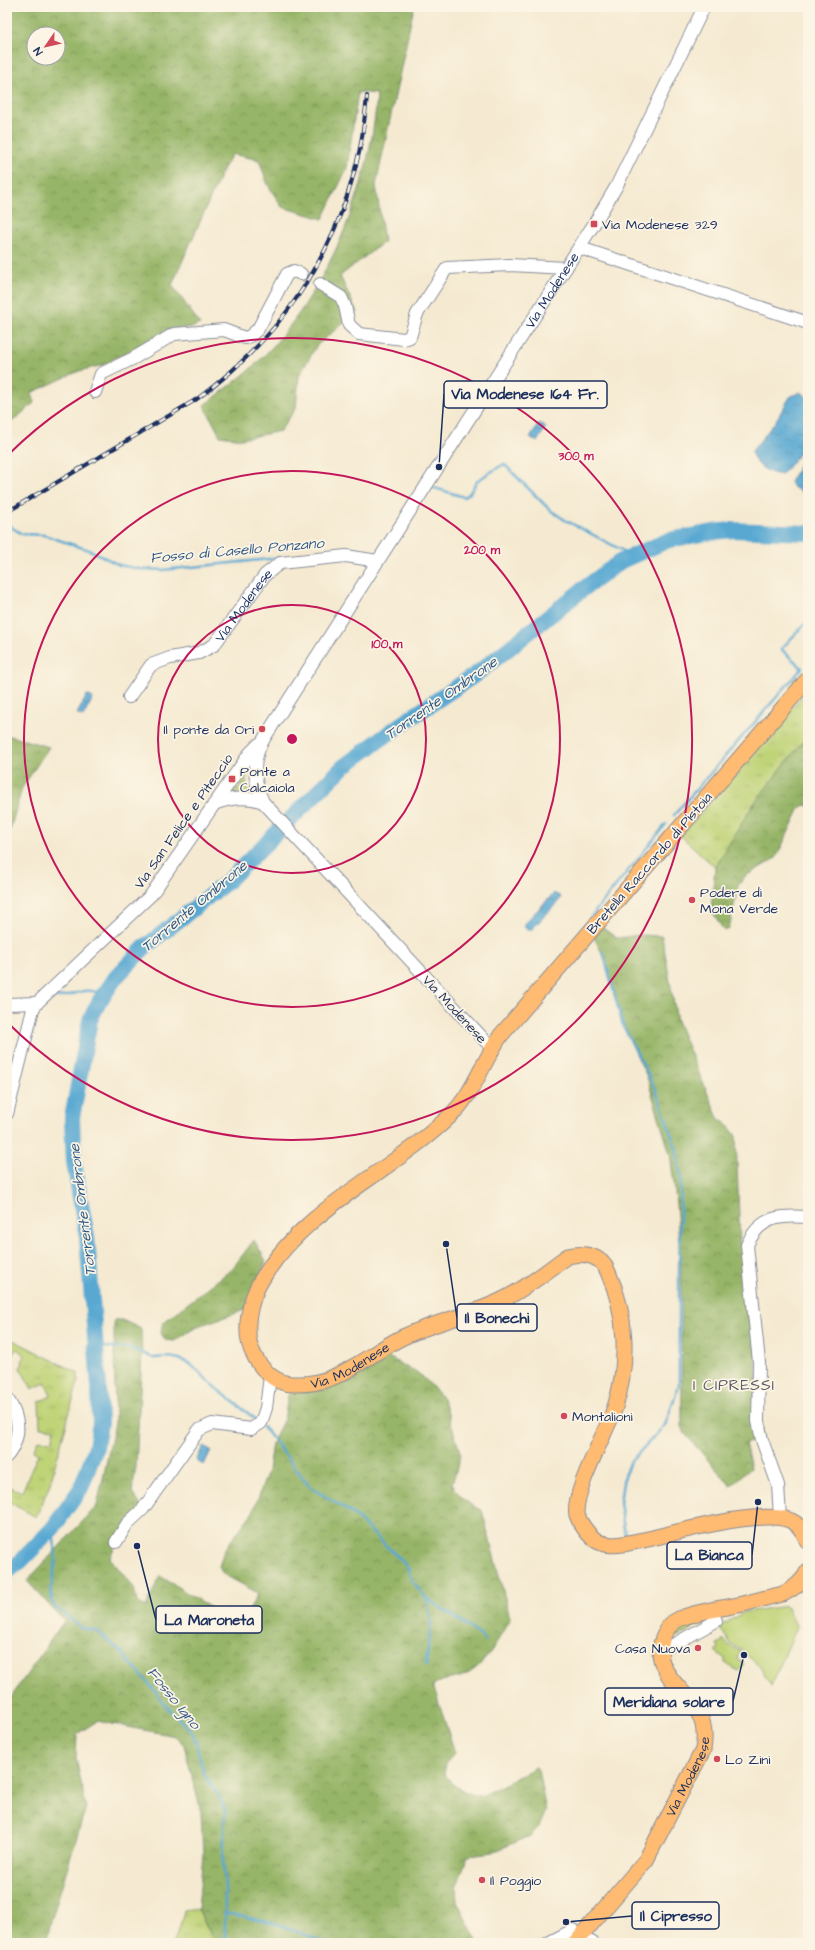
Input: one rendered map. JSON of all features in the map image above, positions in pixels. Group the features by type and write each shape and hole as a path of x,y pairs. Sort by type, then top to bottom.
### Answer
{"main road":[{"name":"Bretella Raccordo di Pistoia","path":"492,1048 808,679"},
{"name":"Via Modenese","path":"492,1048 470,1091 453,1114 313,1220 288,1243 268,1270 254,1296 250,1310 248,1331 251,1349 260,1367 270,1376 290,1384 306,1384 331,1379 411,1333 507,1298 568,1256 580,1253 594,1256 606,1266 612,1280 621,1315 626,1348 622,1383 615,1408 580,1491 577,1513 585,1529 597,1541 621,1544 747,1518 780,1517 788,1519 798,1525 808,1542"},
{"name":"Via Modenese","path":"583,1941 646,1860 702,1750 704,1736 703,1722 699,1713 665,1670 660,1660 660,1651 664,1634 670,1626 678,1620 712,1610 783,1594 803,1581 808,1571"}],"street":[{"name":"Via Modenese","path":"263,741 580,248 616,187 704,7"},
{"path":"580,248 808,323"},
{"path":"320,284 341,297 346,306 348,322 355,332 369,336 404,339 410,336 417,314 447,268 510,265 566,268"},
{"path":"95,392 101,374 134,358 174,334 224,330 245,338 250,336 258,329 287,274 294,271 301,274"},
{"name":"Via Modenese","path":"129,697 151,665 170,658 199,653 214,645 265,575 280,563 346,556 378,561"},
{"path":"263,741 255,762 254,773 256,786 267,806"},
{"name":"Via San Felice e Piteccio","path":"7,1114 33,1009 37,1003 151,895 250,754 263,741"},
{"path":"214,804 237,798 251,799 267,806"},
{"name":"Via Modenese","path":"267,806 296,839 492,1048"},
{"path":"7,1004 37,1003"},
{"path":"780,1517 778,1485 762,1440 758,1421 760,1362 747,1244 757,1230 773,1218 785,1215 808,1217"},
{"path":"116,1542 127,1524 143,1509 199,1430 212,1424 250,1429 261,1423 266,1408 270,1376"},
{"path":"7,1398 16,1414 18,1429 11,1451 7,1456"},
{"path":"673,1645 716,1622 712,1610"},
{"path":"548,1943 573,1930 583,1941"}],"green space":[{"path":"7,7 414,7 376,185 384,242 340,276 357,312 317,345 299,376 296,408 280,431 242,439 220,436 204,405 258,362 282,335 304,305 324,273 341,238 355,203 373,130 377,94 358,92 347,168 323,219 282,207 268,185 259,160 232,154 221,174 172,285 200,324 193,327 169,329 103,365 79,371 31,393 34,403 7,426"},
{"path":"808,689 808,735 755,802 715,867 681,836"},
{"path":"7,735 49,747 22,788 10,830 7,828"},
{"path":"808,735 808,806 804,805 800,808 776,858 744,877 738,886 729,929 724,931 711,909 715,867 755,802"},
{"path":"246,771 246,783 250,794 230,793 233,787 238,789 243,784 239,779"},
{"path":"597,924 617,938 639,935 662,936 677,1021 718,1118 727,1124 736,1136 740,1245 747,1245 762,1440 745,1443 751,1468 731,1486 685,1434 682,1426 681,1267 675,1191 670,1154 647,1077 623,1026 604,957 591,931"},
{"path":"254,1240 266,1261 245,1310 198,1326 174,1341 165,1340 161,1333 164,1322 232,1269"},
{"path":"114,1320 122,1320 141,1329 142,1353 136,1467 132,1492 143,1509 116,1542 110,1558 134,1588 137,1602 146,1607 160,1576 241,1627 258,1593 223,1574 219,1567 224,1550 253,1512 268,1471 272,1443 284,1419 289,1391 378,1351 422,1376 443,1398 461,1455 452,1484 465,1500 482,1510 510,1618 488,1656 476,1668 465,1675 433,1685 455,1753 447,1762 444,1773 450,1781 459,1788 475,1795 480,1795 536,1767 538,1770 546,1811 539,1827 530,1836 493,1852 468,1855 456,1888 457,1901 478,1943 215,1943 198,1909 203,1854 201,1812 184,1745 175,1736 97,1721 77,1734 76,1758 86,1807 51,1921 46,1943 7,1943 7,1703 64,1621 27,1581 97,1506 115,1423"},
{"path":"7,1337 78,1373 78,1382 49,1487 36,1517 7,1501 11,1487 22,1492 38,1454 33,1451 38,1440 52,1442 55,1429 40,1427 39,1402 51,1396 45,1383 32,1389 20,1368 25,1356 17,1349 7,1360"},
{"path":"786,1606 797,1627 771,1686 760,1667 741,1650 730,1643 719,1627 744,1612"},
{"path":"709,1619 671,1640 678,1631 687,1625"},
{"path":"724,1640 727,1644 741,1652 737,1658 745,1664 738,1671 725,1663 725,1659 715,1651 719,1648 717,1644"},
{"path":"198,1909 215,1943 172,1943 178,1933 184,1911"}],"water":[{"path":"800,392 808,398 808,439 796,458 782,474 773,473 759,465 753,456 752,451 775,422 790,397"},
{"path":"539,423 546,427 537,442 530,437"},
{"path":"808,451 808,497 792,486 790,482"},
{"path":"87,695 93,698 83,717 77,714"},
{"path":"554,893 561,897 559,901 531,930 527,930 524,926 525,923"},
{"path":"203,1446 211,1450 204,1465 196,1461"}],"waterway":[{"name":"Fosso di Casello Ponzano","path":"431,487 464,497 469,494 478,480 504,464 550,510 565,520 633,556"},
{"name":"Fosso di Casello Ponzano","path":"7,522 11,527 22,534 44,535 92,551 119,565 140,569 163,570 279,558"},
{"name":"Torrente Ombrone","path":"7,1572 21,1561 53,1528 81,1488 96,1447 100,1423 99,1386 87,1238 74,1162 72,1118 90,1020 99,1002 116,977 145,947 228,881 343,767 400,725 479,672 621,561 669,540 713,532 732,530 808,533"},
{"name":"Fosso di Casello Ponzano","path":"345,551 358,549"},
{"name":"Fosso di Casello Ponzano","path":"299,555 326,552"},
{"path":"674,815 802,668 781,649 808,621"},
{"path":"589,924 589,919 666,824"},
{"path":"603,952 623,1026 655,1088 676,1148 681,1178 679,1385 665,1425 631,1461 624,1476 620,1502 625,1535"},
{"path":"52,998 84,991 96,992 104,995"},
{"path":"96,1347 131,1348 154,1358 169,1357 179,1359 190,1364 217,1389 258,1421"},
{"path":"263,1426 309,1486 352,1513 403,1562 409,1570 411,1580 427,1599 431,1622 426,1665"},
{"name":"Fosso Igno","path":"53,1528 56,1560 52,1582 51,1600 56,1608 82,1628 97,1631 121,1652 156,1692 163,1703 192,1732 204,1774 218,1794 225,1810 223,1857 225,1887 225,1943"},
{"path":"428,1599 480,1635 485,1641"},
{"path":"226,1913 281,1925 325,1943"}],"tunnel":[{"path":"301,274 320,284"}],"railway":[{"path":"7,512 197,399 227,375 279,322 300,293 319,262 335,229 348,194 358,157 363,134 367,96"}],"place":[{"name":"Via Modenese 329","path":"594,224"},
{"name":"Via Modenese 164 Fr.","path":"439,467"},
{"name":"Il ponte da Ori","path":"262,729"},
{"name":"Ponte a Calcaiola","path":"232,779"},
{"name":"Podere di Mona Verde","path":"692,900"},
{"name":"Il Bonechi","path":"446,1244"},
{"name":"Montalioni","path":"564,1416"},
{"name":"La Bianca","path":"758,1502"},
{"name":"La Maroneta","path":"137,1546"},
{"name":"Casa Nuova","path":"698,1648"},
{"name":"Meridiana solare","path":"744,1655"},
{"name":"Lo Zini","path":"717,1759"},
{"name":"Il Poggio","path":"482,1880"},
{"name":"Il Cipresso","path":"566,1922"}],"district":[{"name":"I CIPRESSI","path":"734,1385"}]}
